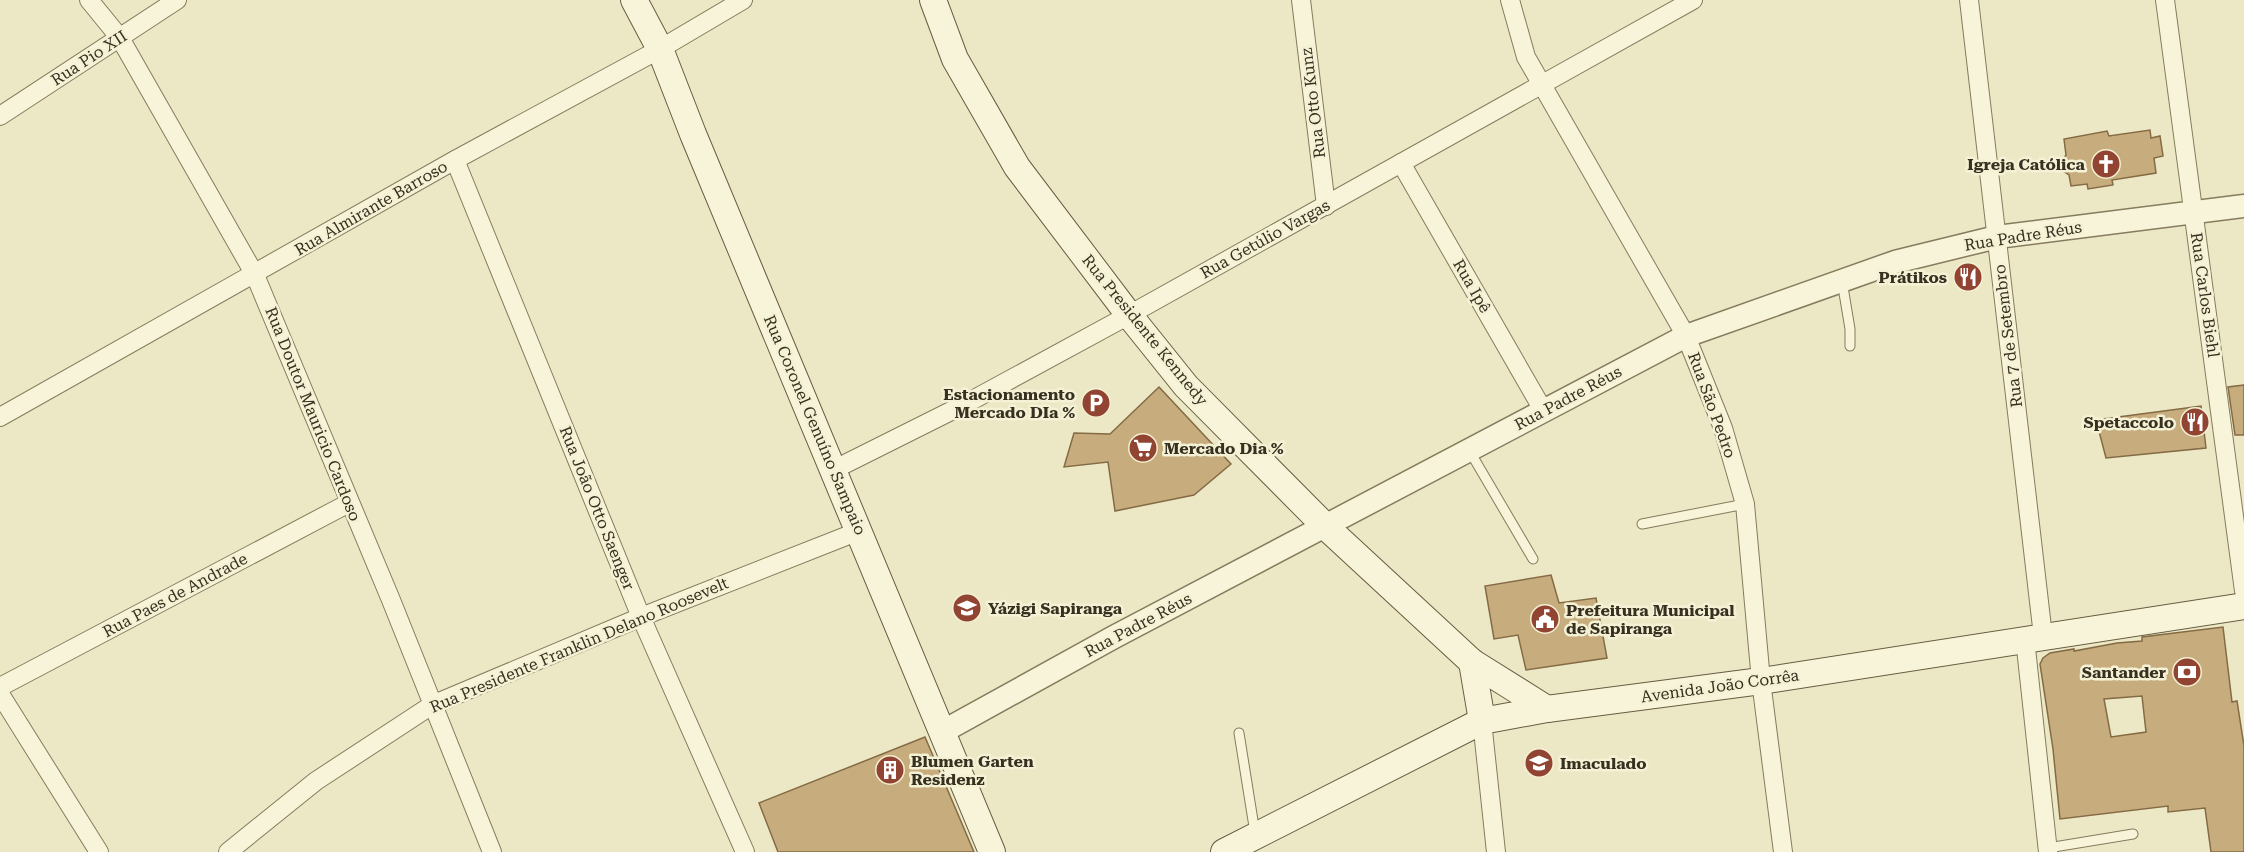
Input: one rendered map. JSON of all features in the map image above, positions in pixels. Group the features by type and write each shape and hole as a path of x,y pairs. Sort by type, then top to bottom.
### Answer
{"main road":[{"name":"Rua Coronel Genuíno Sampaio","path":"634,0 660,49 992,852"},
{"name":"Rua Presidente Kennedy","path":"933,0 955,59 1017,167 1186,386 1326,527 1472,663 1547,709"},
{"name":"Avenida João Corrêa","path":"1224,852 1482,721 1547,709 1761,681 2244,606"},
{"path":"1472,663 1482,721"}],"street":[{"name":"Rua Doutor Mauricio Cardoso","path":"89,0 120,38 255,275 391,600 492,852"},
{"name":"Rua Pio XII","path":"0,116 177,0"},
{"name":"Rua Almirante Barroso","path":"0,417 455,160 660,49 743,0"},
{"name":"Rua Otto Kunz","path":"1301,0 1326,206"},
{"name":"Rua São Pedro","path":"1510,0 1526,57 1686,336 1723,428 1745,504 1761,681 1783,852"},
{"name":"Rua Getúlio Vargas","path":"833,471 967,403 1130,315 1693,0"},
{"name":"Rua 7 de Setembro","path":"1969,0 1997,237 2034,638 2048,850"},
{"name":"Rua Carlos Biehl","path":"2165,0 2244,591"},
{"name":"Rua João Otto Saenger","path":"455,160 641,617 745,852"},
{"name":"Rua Ipê","path":"1401,163 1543,410"},
{"name":"Rua Padre Réus","path":"942,732 1114,637 1686,336 1894,262 1997,237 2244,206"},
{"name":"Rua Paes de Andrade","path":"0,687 349,504"},
{"name":"Rua Presidente Franklin Delano Roosevelt","path":"228,852 316,781 432,705 641,617 859,531"},
{"path":"0,694 99,852"},
{"path":"1482,721 1496,852"}],"lane":[{"path":"1842,281 1850,329 1850,346"},
{"path":"1469,450 1533,559"},
{"path":"1642,524 1745,504"},
{"path":"1239,733 1255,835"},
{"path":"2048,850 2133,834"}],"building":[{"name":"Igreja Católica","path":"2150,130 2151,138 2160,136 2163,156 2154,158 2156,173 2112,180 2113,185 2088,189 2087,184 2071,186 2069,175 2063,171 2062,161 2066,155 2064,139 2107,131 2109,136"},
{"path":"2244,385 2244,435 2235,435 2228,387"},
{"name":"Mercado Dia %","path":"1159,387 1231,464 1194,495 1115,511 1108,462 1064,467 1074,433 1110,434"},
{"path":"2201,406 2206,448 2106,458 2096,420"},
{"name":"Prefeitura Municipal de Sapiranga","path":"1551,575 1559,603 1596,598 1607,658 1526,670 1518,635 1494,639 1485,586"},
{"path":"2223,627 2232,702 2237,701 2244,746 2244,852 2211,852 2205,808 2168,812 2168,806 2060,819 2053,749 2040,664 2043,658 2050,653 2142,641 2142,637","holes":["2142,696 2146,732 2111,737 2104,699"]},
{"name":"Blumen Garten Residenz","path":"925,737 974,852 778,852 759,803"}],"place":[{"name":"Igreja Católica","path":"2106,164"},
{"name":"Prátikos","path":"1968,277"},
{"name":"Estacionamento Mercado DIa %","path":"1096,403"},
{"name":"Spetaccolo","path":"2195,422"},
{"name":"Mercado Dia %","path":"1143,448"},
{"name":"Yázigi Sapiranga","path":"967,608"},
{"name":"Prefeitura Municipal de Sapiranga","path":"1545,619"},
{"name":"Santander","path":"2187,672"},
{"name":"Imaculado","path":"1539,763"},
{"name":"Blumen Garten Residenz","path":"890,770"}]}
